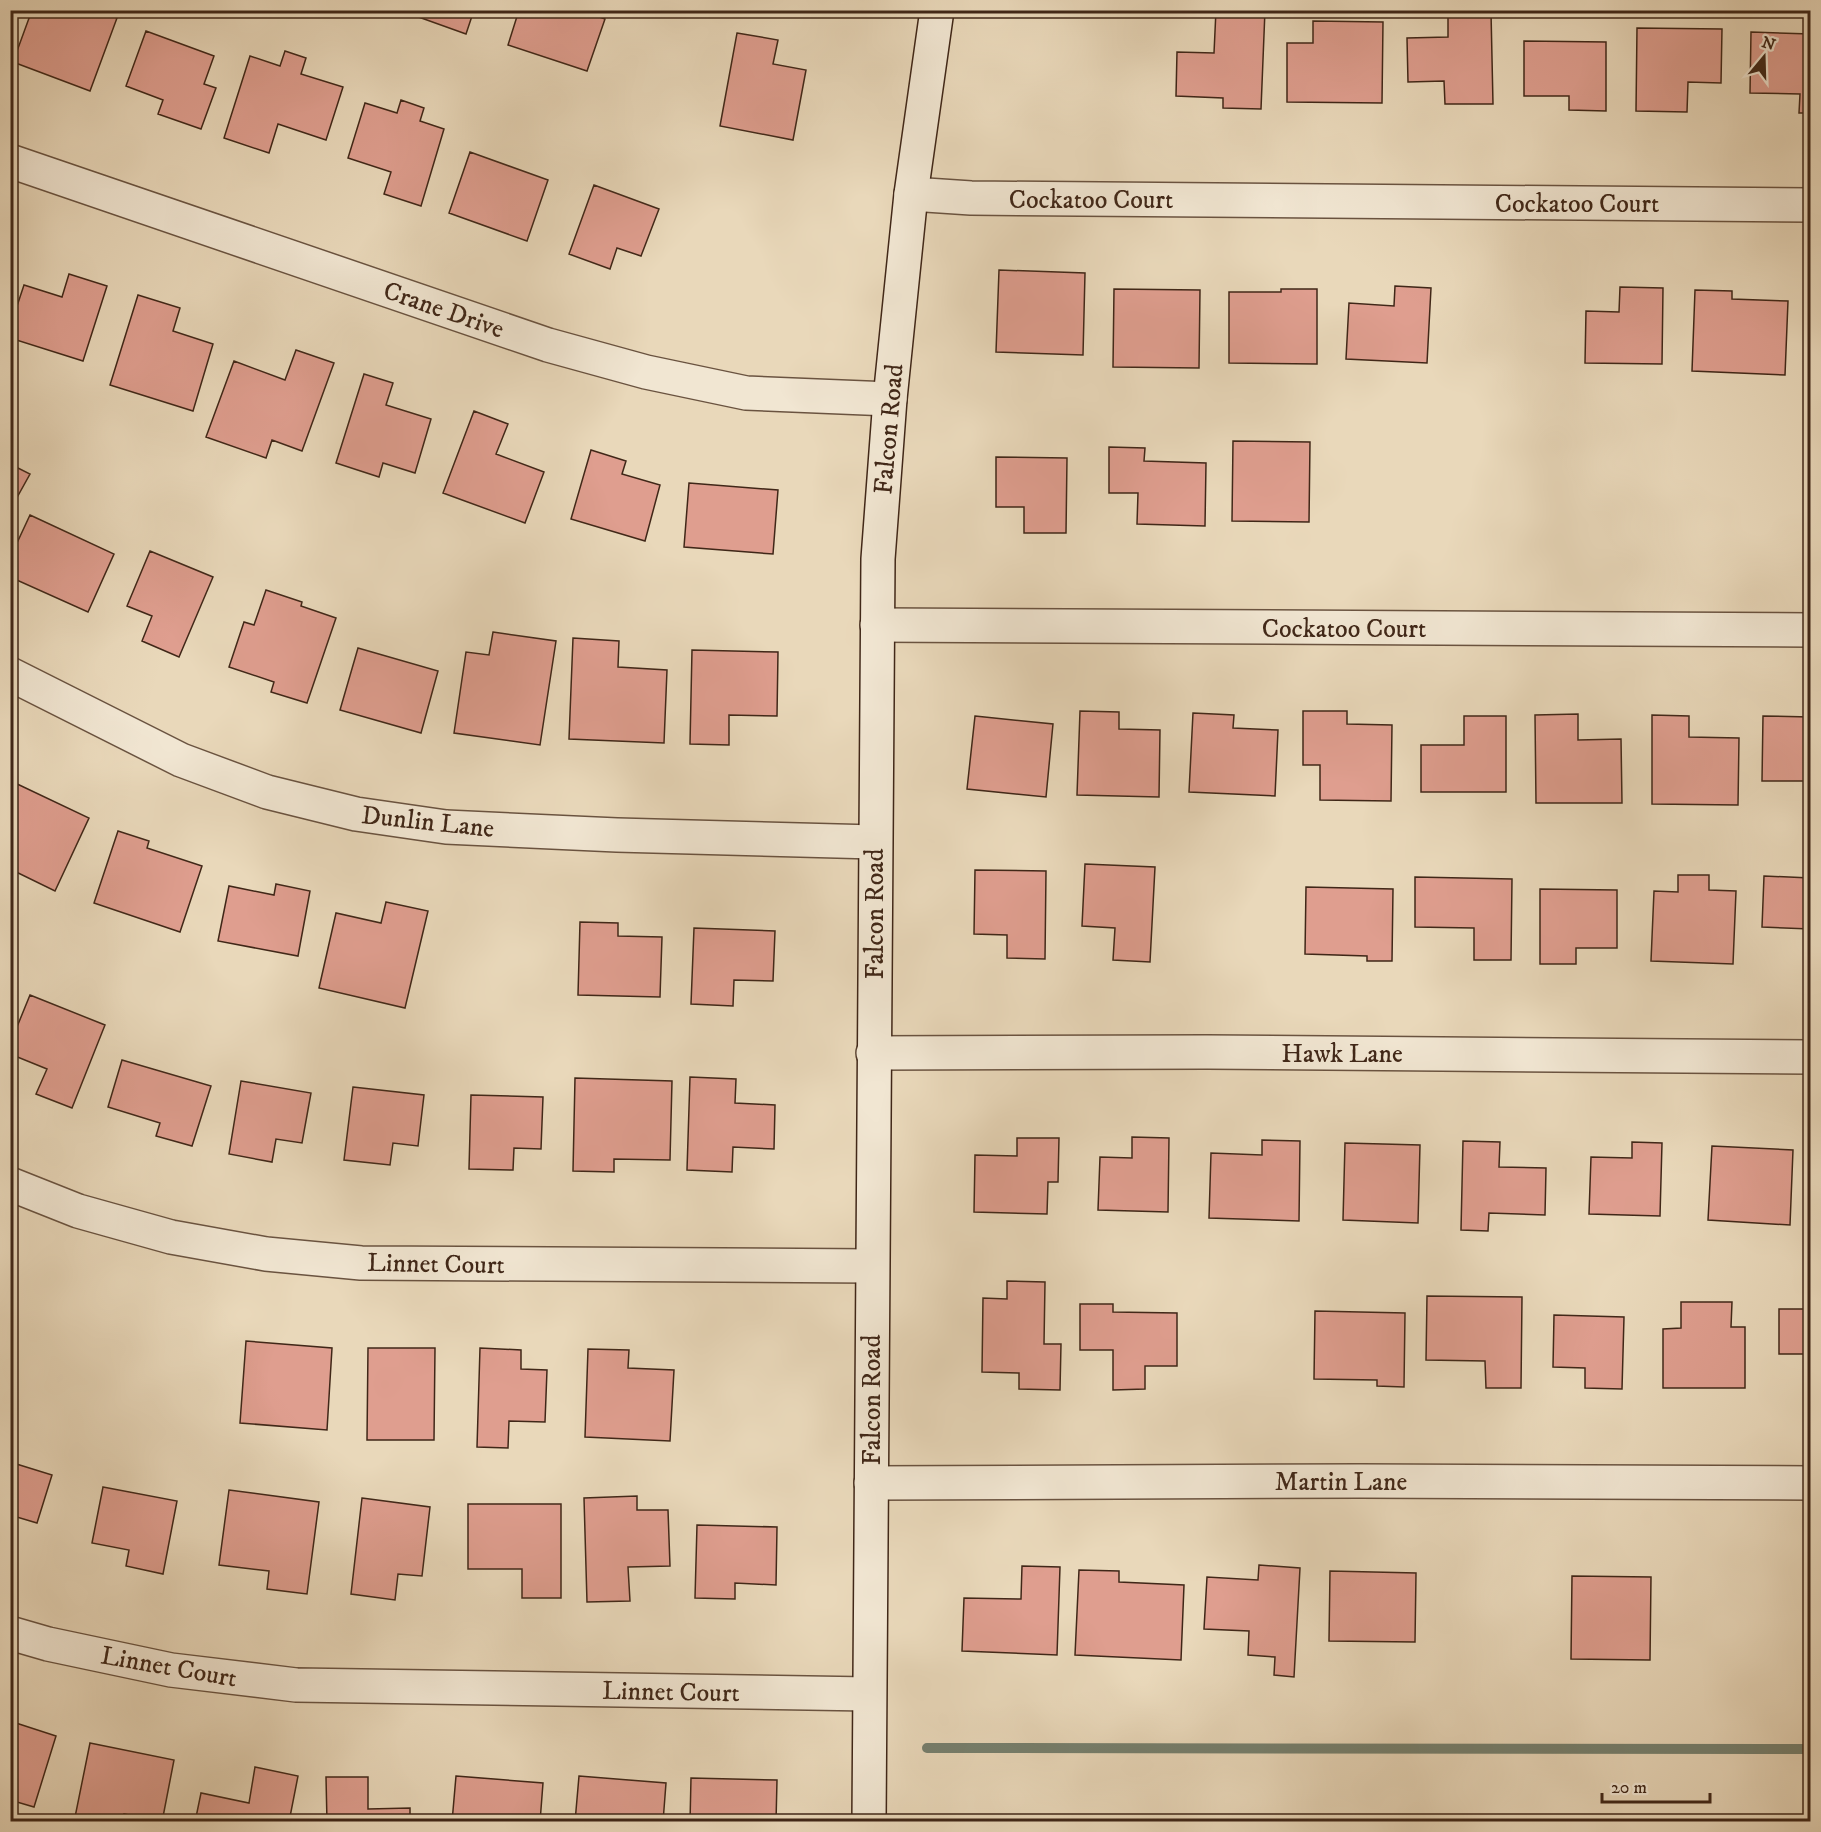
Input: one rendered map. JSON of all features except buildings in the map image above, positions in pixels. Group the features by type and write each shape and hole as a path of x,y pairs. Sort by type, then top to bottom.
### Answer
{"street":[{"name":"Falcon Road","path":"869,1821 878,559 890,399 911,194 937,10"},
{"name":"Crane Drive","path":"10,161 548,345 646,372 746,393 890,399"},
{"name":"Cockatoo Court","path":"911,194 971,198 1810,205"},
{"name":"Cockatoo Court","path":"878,625 1810,630"},
{"name":"Dunlin Lane","path":"10,674 181,760 267,792 356,814 446,827 617,836 875,842"},
{"name":"Hawk Lane","path":"873,1053 1219,1052 1810,1057"},
{"name":"Linnet Court","path":"10,1184 78,1211 171,1237 266,1254 361,1263 872,1266"},
{"name":"Martin Lane","path":"871,1483 1360,1481 1810,1483"},
{"name":"Linnet Court","path":"10,1632 48,1644 171,1670 296,1685 869,1694"}],"waterway":[{"path":"927,1748 1810,1749"}]}
